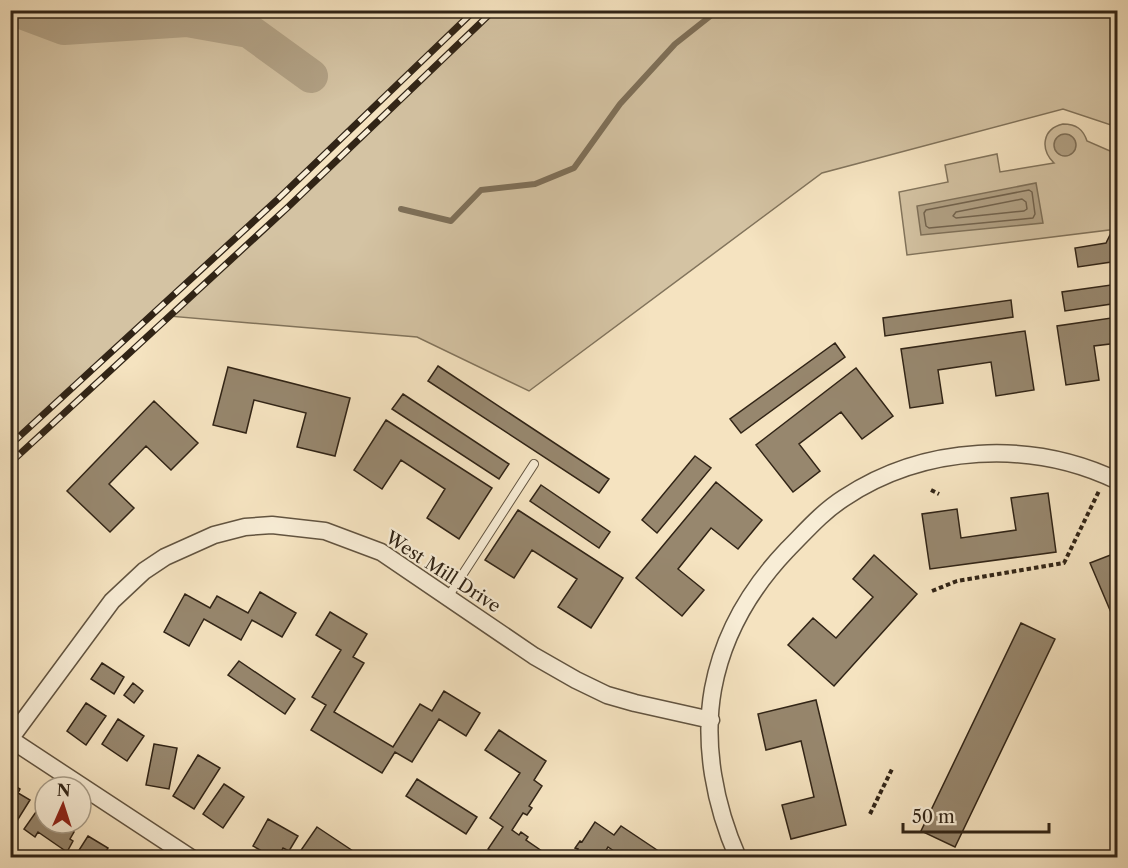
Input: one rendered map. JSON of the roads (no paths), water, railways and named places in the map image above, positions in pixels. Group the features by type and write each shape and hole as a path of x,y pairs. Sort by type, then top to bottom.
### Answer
{"street":[{"path":"738,858 719,806 712,761 713,690 722,654 733,627 753,591 814,521 843,498 872,482 904,468 951,456 999,453 1040,456 1071,463 1109,484"},
{"name":"West Mill Drive","path":"10,739 112,601 144,571 165,556 214,535 244,527 272,525 325,531 381,552 534,656 576,680 607,695 711,720"},
{"path":"10,739 191,858"}],"lane":[{"path":"448,597 534,464"}],"water":[{"path":"1061,134 1069,134 1076,141 1076,149 1069,156 1061,156 1054,149 1054,141"},
{"path":"1036,183 1043,223 921,235 917,206"}],"waterway":[{"path":"16,10 64,28 187,20 249,31 311,76"},
{"path":"401,209 451,221 481,190 535,184 574,168 620,104 675,44 718,10"}],"railway":[{"path":"10,445 278,199 475,10"},
{"path":"10,463 287,208 494,10"}]}
